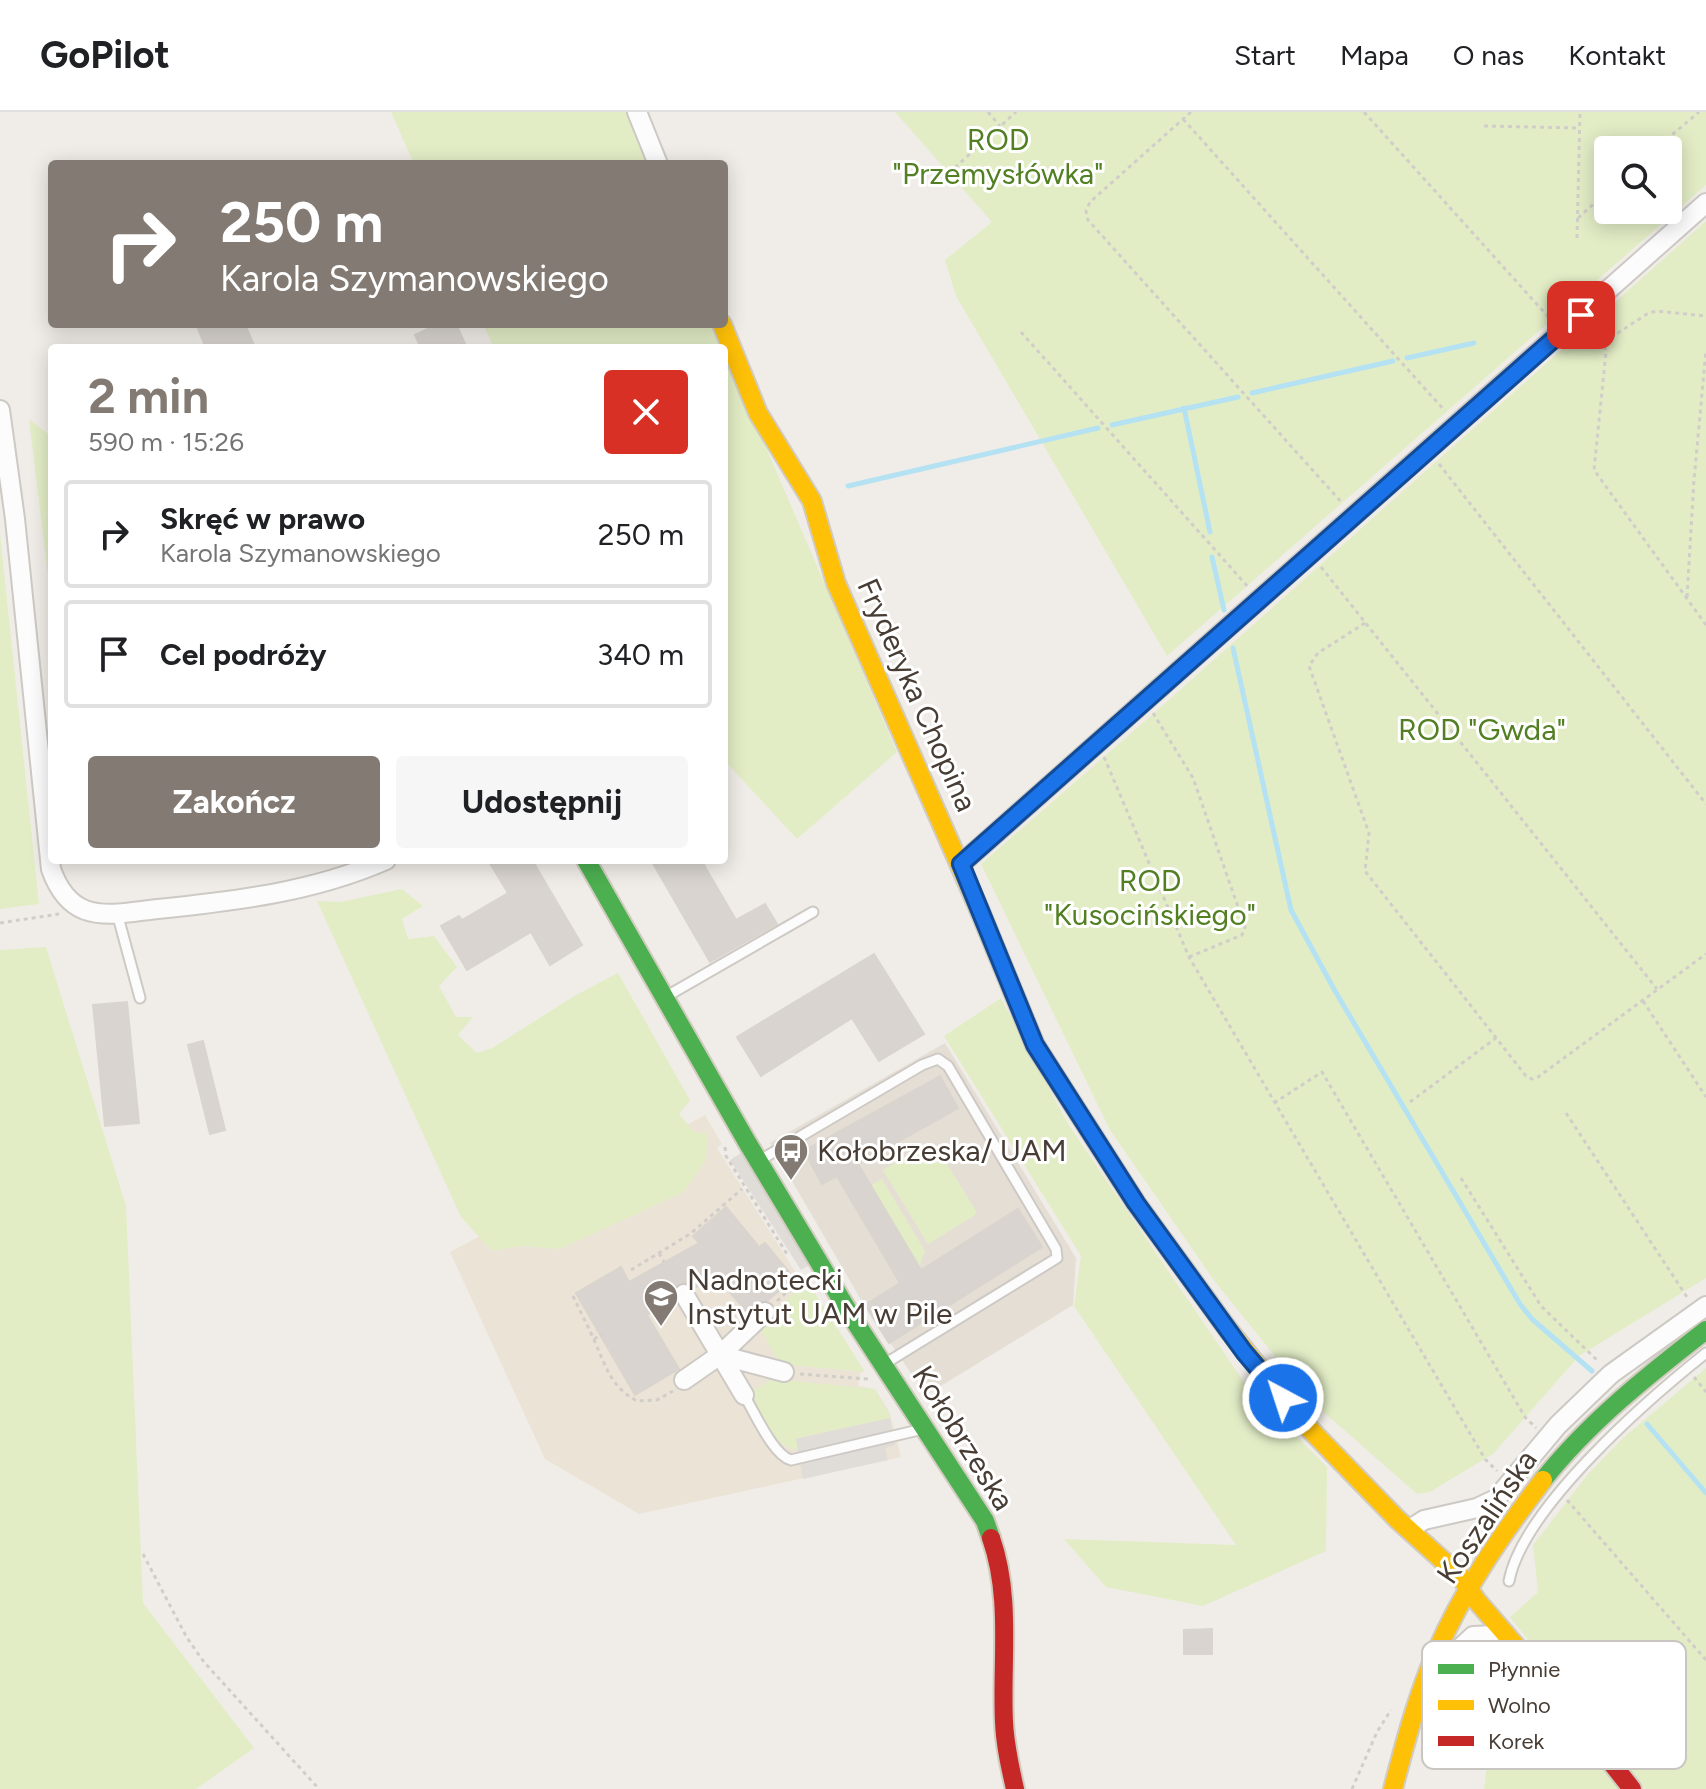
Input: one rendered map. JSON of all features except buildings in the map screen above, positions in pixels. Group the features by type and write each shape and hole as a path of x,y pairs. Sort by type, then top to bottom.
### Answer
{"street":[{"path":"637,112 656,160"},
{"path":"961,864 1706,203"},
{"name":"Fryderyka Chopina","path":"724,328 758,413 812,501 836,583 961,864 1035,1045 1136,1203 1244,1352 1302,1421 1460,1576 1513,1641"},
{"path":"0,410 15,519 48,840"},
{"path":"50,864 56,883 66,897 87,911 117,913 227,902 296,890 377,864"},
{"name":"Kołobrzeska","path":"588,864 820,1263 985,1521 999,1558 1005,1619 1005,1749 1015,1789"},
{"path":"684,1294 744,1395"},
{"path":"1410,1529 1424,1520 1477,1508 1496,1499 1552,1431 1611,1374 1706,1306"},
{"path":"684,1380 720,1355 765,1312"},
{"name":"Koszalińska","path":"1444,1641 1468,1587 1508,1524 1563,1455 1650,1371 1706,1330"},
{"path":"720,1355 784,1372"},
{"path":"1467,1641 1473,1636 1495,1635 1508,1641"},
{"name":"Koszalińska","path":"1393,1789 1422,1692"},
{"name":"Fryderyka Chopina","path":"1617,1769 1632,1789"}],"lane":[{"path":"664,998 813,912"},
{"path":"117,913 140,998"},
{"path":"759,1161 922,1065 938,1059 948,1066 1056,1249 1057,1258 888,1372"},
{"path":"1509,1581 1513,1560 1556,1498 1627,1421 1706,1353"},
{"path":"744,1395 782,1457 791,1460 926,1428"}],"path":[{"path":"988,112 1000,126"},
{"path":"949,173 1016,112"},
{"path":"1191,112 1090,202 1086,211 1088,220 1342,503"},
{"path":"1364,112 1551,320"},
{"path":"1577,238 1580,112"},
{"path":"1671,136 1699,112"},
{"path":"1183,119 1446,411"},
{"path":"1484,126 1580,128"},
{"path":"1578,218 1594,204"},
{"path":"1604,342 1656,311 1706,316"},
{"path":"1589,325 1604,342 1606,352 1594,470 1706,625"},
{"path":"1021,332 1260,600"},
{"path":"1687,599 1706,350"},
{"path":"1436,461 1706,804"},
{"path":"1320,565 1658,989"},
{"path":"1365,623 1318,653 1309,666 1369,833 1365,871 1526,1076 1532,1079 1538,1077 1706,954"},
{"path":"1153,714 1193,778 1245,927 1242,935 1189,957"},
{"path":"1104,757 1189,957 1485,1459"},
{"path":"0,923 87,911"},
{"path":"1643,1001 1706,1097"},
{"path":"1410,1102 1496,1038"},
{"path":"1274,1103 1322,1072 1525,1417"},
{"path":"1566,1113 1683,1292"},
{"path":"1461,1178 1541,1306 1588,1351"},
{"path":"631,1270 690,1234 742,1189"},
{"path":"659,1253 664,1262"},
{"path":"765,1312 820,1263"},
{"path":"573,1296 605,1370 615,1385 637,1401 664,1397 684,1380"},
{"path":"594,1339 602,1335"},
{"path":"784,1372 859,1379 888,1372"},
{"path":"1694,1377 1706,1392"},
{"path":"1568,1501 1706,1660"},
{"path":"143,1554 187,1638 204,1662 319,1789"}],"shaded area":[{"path":"945,1043 1076,1258 1073,1305 926,1395 864,1305 770,1143"},
{"name":"Nadnotecki Instytut UAM w Pile","path":"705,1115 722,1144 717,1148 803,1284 807,1281 865,1372 861,1372 858,1386 875,1389 890,1413 901,1457 639,1514 545,1459 450,1252"},
{"path":"741,1153 811,1264 801,1270 730,1160"},
{"path":"890,1418 895,1445 885,1448 888,1460 803,1479 796,1439"}],"green space":[{"path":"391,112 629,112 647,160 412,160"},
{"name":"ROD \"Przemysłówka\"","path":"895,112 1706,112 1706,185 1682,206 1682,136 1594,136 1594,224 1661,224 1167,656 956,296 945,260 992,222"},
{"path":"1706,221 1706,1278 1579,1356 1493,1454 1430,1492 1417,1494 1311,1401 1213,1279 1110,1130 981,864"},
{"path":"485,328 715,328 721,344 492,344"},
{"path":"728,359 897,752 797,839 728,764"},
{"path":"29,419 48,434 48,576"},
{"path":"0,533 39,904 0,909"},
{"path":"402,889 423,906 402,919 408,939 434,936 457,967 439,986 456,1017 473,1017 458,1035 477,1053 492,1048 576,995 618,973 690,1100 679,1114 694,1132 708,1134 706,1160 684,1192 560,1249 521,1246 492,1251 461,1217 317,901 340,902"},
{"path":"46,947 126,1206 143,1603 254,1748 196,1789 0,1789 0,950"},
{"path":"1001,998 1068,1124 1246,1385 1327,1467 1326,1551 1203,1606 1106,1587 1064,1539 1236,1545 1074,1306 1081,1256 944,1036"},
{"path":"927,1144 941,1154 976,1211 975,1215 928,1244 883,1170"},
{"path":"882,1179 925,1251 919,1267 871,1185"},
{"path":"807,1281 865,1372 780,1364 758,1325"},
{"path":"1706,1368 1706,1789 1645,1789 1629,1769 1686,1769 1686,1641 1529,1641 1510,1617 1538,1592 1533,1545 1589,1473 1623,1438"},
{"path":"773,1379 875,1389 891,1418 797,1438 798,1450 789,1448 769,1428 750,1392"},
{"path":"1486,1769 1605,1769 1620,1789 1484,1789"}],"waterway":[{"path":"1407,358 1474,343"},
{"path":"1252,393 1393,361"},
{"path":"1112,425 1238,397"},
{"path":"1184,408 1210,532"},
{"path":"848,486 1098,428"},
{"path":"1212,557 1224,610"},
{"path":"1233,648 1291,910 1335,991 1520,1304 1532,1319 1592,1371"},
{"path":"1647,1424 1706,1493"}],"traffic: fast":[{"path":"588,864 747,1142 850,1314 985,1521 991,1538"},
{"path":"979,909 1035,1045 1136,1203 1227,1328"},
{"path":"1543,1480 1599,1419 1706,1330"}],"traffic: slow":[{"path":"724,328 758,413 812,501 836,583 979,909"},
{"path":"1227,1328 1302,1421 1397,1519 1460,1576 1512,1641"},
{"path":"1442,1641 1484,1563 1543,1480"},
{"path":"1393,1789 1422,1689"}],"traffic: jam":[{"path":"991,1538 1004,1607 1003,1699 1008,1756 1015,1789"},
{"path":"1616,1769 1632,1789"}],"place":[{"name":"Kołobrzeska/ UAM","path":"791,1182"},
{"name":"Nadnotecki Instytut UAM w Pile","path":"661,1328"}],"route":[{"path":"1283,1398 1244,1352 1136,1203 1035,1045 961,864 1581,315"}],"park label":[{"name":"ROD \"Gwda\"","path":"1482,730"},
{"name":"ROD \"Kusocińskiego\"","path":"1150,898"}]}
